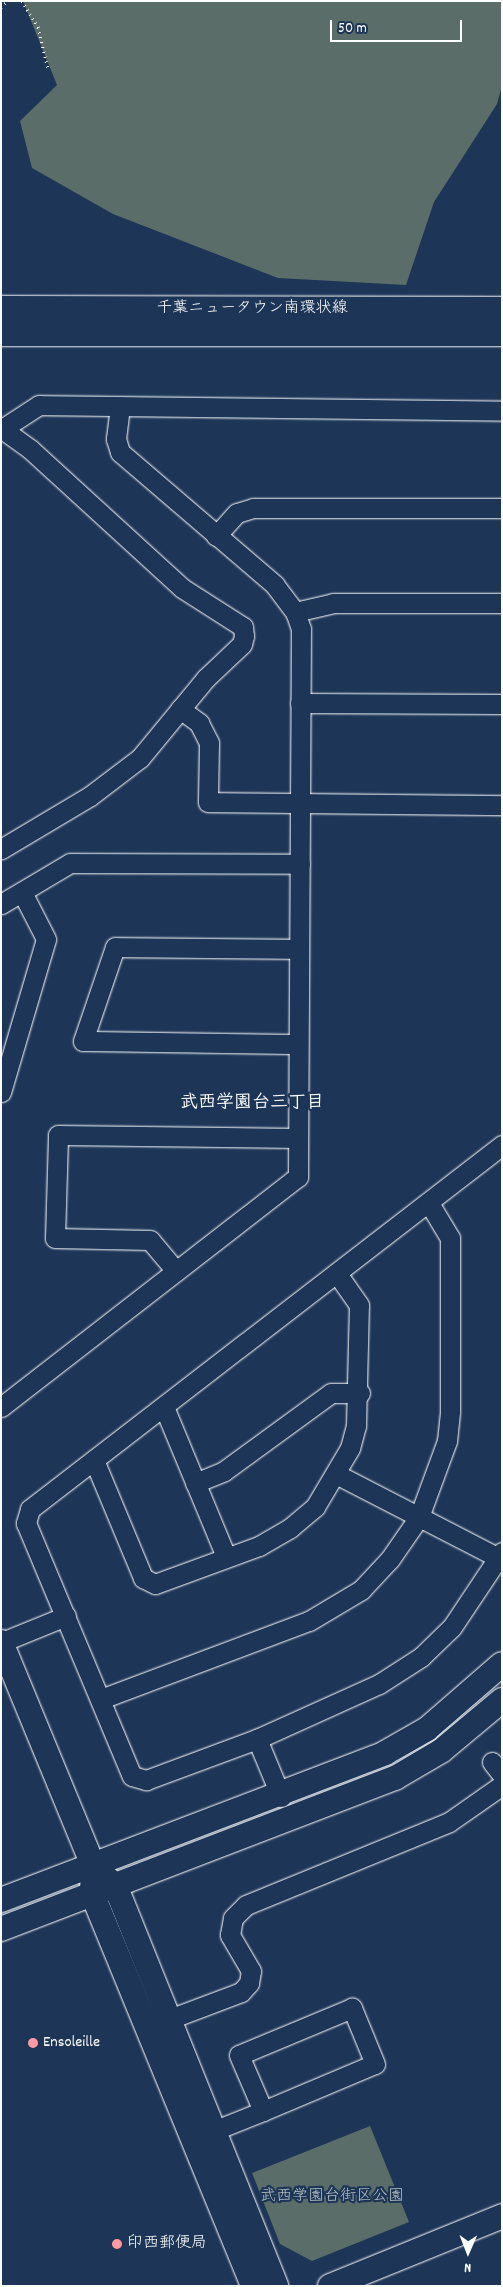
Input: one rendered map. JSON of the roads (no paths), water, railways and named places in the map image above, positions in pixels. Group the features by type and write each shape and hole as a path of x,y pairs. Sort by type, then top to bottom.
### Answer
{"main road":[{"name":"千葉ニュータウン南環状線","path":"1,309 502,310"},
{"name":"千葉ニュータウン南環状線","path":"1,334 502,333"}],"street":[{"path":"1,849 90,796 140,758 180,709 242,644 243,628 182,588 2,428 40,405 502,410"},
{"path":"1,1407 298,1177 301,629 295,612 275,585 120,452 116,439 120,406"},
{"path":"216,536 237,513 253,508 502,508"},
{"path":"295,612 333,603 502,604"},
{"path":"300,703 502,704"},
{"path":"180,709 198,723 209,743 208,802 502,804"},
{"path":"1,904 70,863 300,864"},
{"path":"1,1092 46,939 22,892"},
{"path":"298,1044 82,1041 114,947 299,949"},
{"path":"176,1272 150,1240 55,1238 58,1135 298,1138"},
{"path":"336,1474 419,1517 500,1555 452,1627 421,1656 341,1705 257,1739 146,1780 132,1776 26,1523 30,1509 164,1408 502,1145"},
{"path":"101,1699 309,1621 361,1590 390,1559 419,1517 447,1441 450,1411 450,1238 429,1203"},
{"path":"94,1460 143,1578 155,1584 226,1556 259,1546 290,1528 315,1507 336,1474 356,1426 360,1394 359,1305 337,1273"},
{"path":"195,1483 224,1471 331,1393 360,1394"},
{"path":"164,1408 226,1556"},
{"path":"66,1616 1,1642 93,1865 92,1893 253,2286"},
{"path":"1,1900 281,1797 385,1753 427,1729 502,1664"},
{"path":"1,1929 395,1778 440,1751 502,1700"},
{"path":"257,1739 281,1797"},
{"path":"168,2020 241,1992 249,1983 251,1971 230,1935 233,1918 246,1905 449,1822 502,1785"},
{"path":"93,1865 116,1885 168,2020 276,2286"},
{"path":"214,2131 375,2064 352,2008 239,2054 263,2110"},
{"path":"330,2286 502,2216"}],"place":[{"name":"Ensoleille","path":"33,2043"},
{"name":"印西郵便局","path":"117,2244"}],"district":[{"name":"武西学園台三丁目","path":"252,1104"}],"park label":[{"name":"武西学園台街区公園","path":"332,2197"}]}
